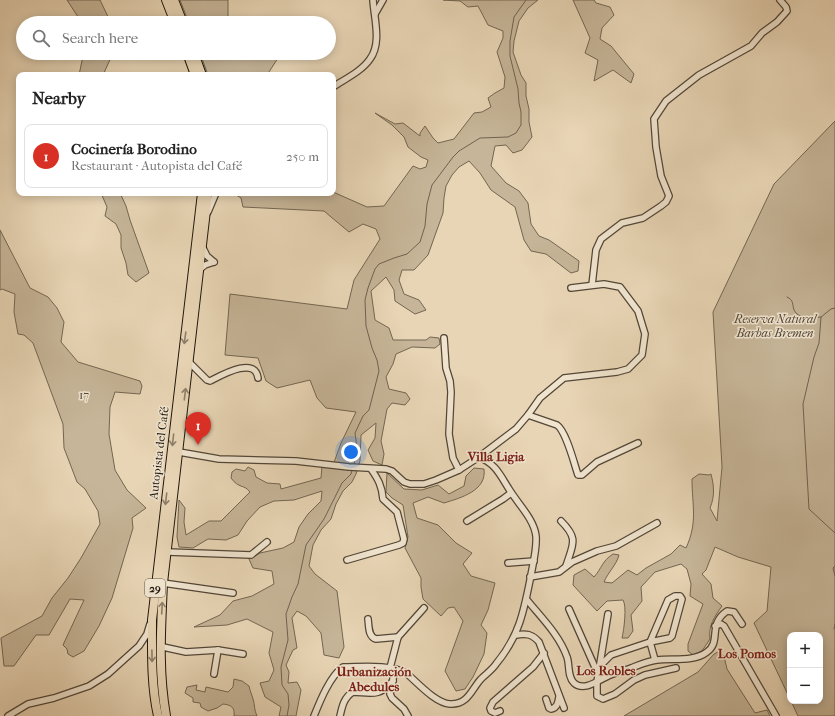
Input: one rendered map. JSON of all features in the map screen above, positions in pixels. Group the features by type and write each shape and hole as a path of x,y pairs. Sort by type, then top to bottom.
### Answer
{"highway":[{"path":"166,0 172,16"},
{"path":"174,0 180,16"},
{"path":"190,60 194,72"},
{"path":"197,60 201,72"},
{"name":"Autopista del Café","path":"158,716 152,661 152,620 202,196"},
{"name":"Autopista del Café","path":"166,716 162,690 160,647 163,583 168,552 208,196"}],"street":[{"path":"336,86 361,68 370,59 376,46 373,0"},
{"path":"375,14 383,0"},
{"path":"592,285 596,250 601,239 622,223 643,218 666,202 669,196 661,176 656,147 654,119 666,101 700,75 751,46 762,33 777,22 787,11 786,7 780,0"},
{"path":"206,218 215,196"},
{"path":"200,269 205,265 214,262 207,256 203,248"},
{"path":"179,452 219,459 296,461 371,469 386,469 392,471 404,482 410,484 424,484 436,480 458,470 479,457 516,429 540,398 564,378 617,372 628,369 642,355 645,334 638,311 620,288 604,284 571,288"},
{"path":"444,338 446,368 450,381 451,392 449,434 453,458 458,470"},
{"path":"189,362 207,380 210,381 244,367 250,367 255,370 258,378"},
{"path":"528,415 561,427 578,475 582,475 597,462 638,443"},
{"path":"314,716 322,696 338,670 343,667 392,669 406,673 443,703 458,703 472,694 481,679 496,665 516,635 527,600 534,561 536,536 531,522 493,465 487,460 479,457"},
{"path":"347,560 399,545 403,543 404,540 397,512 383,499 382,488 371,469"},
{"path":"467,521 511,493"},
{"path":"561,522 569,529 573,537 573,544 566,566"},
{"path":"530,577 559,572 566,566 597,550 616,546 657,523"},
{"path":"168,552 251,555 267,542"},
{"path":"508,563 534,561"},
{"path":"163,583 233,593"},
{"path":"599,667 612,655 650,642 670,638 682,606 682,599 680,596 675,596 668,600 650,642 655,660"},
{"path":"527,600 558,639 566,655 569,674 574,683 579,686 588,686 606,677 655,660 676,658 690,659 707,653 712,648 714,643 715,626 721,616 727,611 730,610 737,615 742,624"},
{"path":"408,716 404,709 392,698 390,694 393,681 392,669 398,637 424,608"},
{"path":"568,609 598,674"},
{"path":"608,614 598,674 597,696 603,699 615,694 634,680 645,675 676,668"},
{"path":"368,619 370,634 376,640 398,637"},
{"path":"8,716 28,704 54,698 89,686 108,674 139,646 147,634 152,620"},
{"path":"715,626 721,624 724,626 776,716"},
{"path":"516,635 531,635 539,642 564,708"},
{"path":"160,647 191,653 218,650 243,654"},
{"path":"214,674 218,650"},
{"path":"500,711 495,713 491,711 490,708 493,702 533,667 544,653"},
{"path":"340,716 347,697 353,692 381,692 393,681"},
{"path":"546,698 548,708 551,709 555,708 557,705 559,697"}],"green space":[{"path":"67,0 100,0 108,16 77,16"},
{"path":"180,0 228,0 228,16 186,16"},
{"path":"443,0 538,0 528,8 519,21 513,52 521,75 526,83 526,96 532,137 522,150 513,153 506,145 495,146 491,166 506,183 519,191 528,203 531,224 539,236 549,240 579,261 578,271 571,273 546,254 531,251 524,240 515,207 491,190 480,173 469,161 459,167 452,175 446,186 443,213 428,255 414,270 402,270 399,280 404,294 419,300 426,310 415,314 395,301 394,290 386,277 371,291 375,320 389,328 393,340 426,340 430,337 439,338 440,344 435,348 412,347 396,354 393,364 386,377 389,389 406,393 410,399 405,405 392,403 387,409 381,441 384,454 382,465 373,461 368,450 375,438 376,423 361,435 360,461 356,474 352,482 343,491 336,504 331,519 321,530 313,545 309,566 315,574 337,591 344,647 339,658 324,655 321,633 306,616 297,611 292,618 297,648 293,650 286,665 289,672 288,683 297,682 301,690 296,716 279,716 281,707 265,697 260,683 269,681 274,670 269,653 273,632 247,619 227,625 194,627 220,615 233,601 252,596 274,584 272,571 253,568 249,559 260,553 283,548 294,542 299,527 308,514 321,501 322,491 294,500 274,501 260,507 247,521 238,535 226,540 208,539 193,548 179,547 177,537 179,500 185,508 184,522 186,535 209,521 221,521 250,492 246,488 236,484 231,478 232,472 236,469 245,471 248,467 254,470 256,477 267,483 280,484 281,489 321,478 322,466 332,468 341,443 356,412 326,408 317,398 310,380 277,388 266,381 258,358 225,355 230,294 347,309 354,280 380,239 376,229 363,224 349,232 324,211 243,207 241,198 238,196 336,196 336,193 367,207 384,206 413,166 420,169 426,167 428,160 421,157 408,147 404,137 392,125 375,113 395,124 403,123 420,136 420,133 425,126 438,143 454,139 474,113 482,112 491,107 488,98 504,88 505,77 497,52 503,38 503,31 488,25 478,6 468,7 460,1"},
{"path":"573,0 594,0 596,3 610,7 614,15 602,28 600,39 611,46 634,74 631,83 613,70 594,81 598,60 585,53 590,38"},
{"path":"82,60 110,60 104,72 80,72"},
{"path":"203,60 277,60 269,72 207,72"},
{"name":"Reserva Natural Barbas Bremen","path":"835,121 835,716 798,716 792,704 823,704 823,632 787,632 787,693 754,623 767,611 771,567 738,557 715,547 706,570 702,574 711,584 713,598 722,606 711,625 710,639 702,651 693,655 688,651 688,644 703,604 690,596 691,584 687,569 681,564 655,572 641,587 642,601 631,615 633,631 628,638 622,638 625,613 623,600 607,601 597,611 573,585 574,575 585,569 594,577 604,562 613,554 619,555 604,582 612,583 628,570 637,575 646,568 671,554 680,545 686,548 690,539 694,514 692,479 699,474 711,474 714,491 710,508 717,521 722,467 713,312 774,184"},
{"path":"102,196 121,196 149,273 136,282 128,275 121,248 121,235 116,224 105,216 107,207"},
{"name":"17","path":"0,230 30,288 48,297 57,308 64,322 61,342 78,362 140,381 142,386 140,394 115,392 110,407 109,434 115,470 127,490 146,508 132,518 133,528 112,598 99,626 84,651 73,657 68,654 67,649 63,645 84,600 70,599 49,635 36,635 14,666 4,666 1,638 42,616 52,598 68,578 81,558 100,524 98,511 85,489 77,482 64,448 63,424 33,343 24,335 18,334 14,312 15,294 2,289 0,290"},
{"path":"474,468 484,469 484,477 477,488 471,492 457,499 444,503 428,497 413,503 417,518 438,525 456,543 472,553 463,564 471,576 495,583 488,610 481,625 487,633 484,654 473,677 465,689 456,691 445,671 463,621 454,607 448,608 441,616 423,599 421,578 405,548 408,537 403,505 386,492 387,473 404,489 422,490 438,485 449,494 464,486 466,476"},
{"path":"718,652 724,656 727,669 755,713 767,710 770,716 624,716 698,672 714,654"},
{"path":"234,679 242,681 249,686 257,716 234,716 234,710 232,707 223,704 208,711 201,707 200,703 193,702 193,698 185,693 187,687 197,685 196,690 205,692 206,687 228,692 233,687"}],"waterway":[{"path":"354,465 357,448 355,433 363,416 369,410 379,371 366,326 365,300 375,269 379,264 407,254 420,242 425,226 427,204 432,185 459,151 480,138 508,137 516,133 521,125 518,89 510,56 510,41 514,17 526,0"},
{"path":"787,297 792,301 796,313 802,317 821,317"},
{"path":"835,308 831,309 821,317 819,343 814,357 803,404 809,509 835,533"},
{"path":"287,716 289,705 288,694 282,685 281,667 288,640 286,614 298,584 306,545 324,519 342,483 351,474 352,470"},
{"path":"835,566 833,568 835,576"},
{"path":"834,629 835,624"}],"place":[{"name":"Cocinería Borodino","path":"198,445"}],"district":[{"name":"Villa Ligia","path":"496,456"},
{"name":"Los Pomos","path":"747,653"},
{"name":"Los Robles","path":"606,670"},
{"name":"Urbanización Abedules","path":"374,678"}]}
